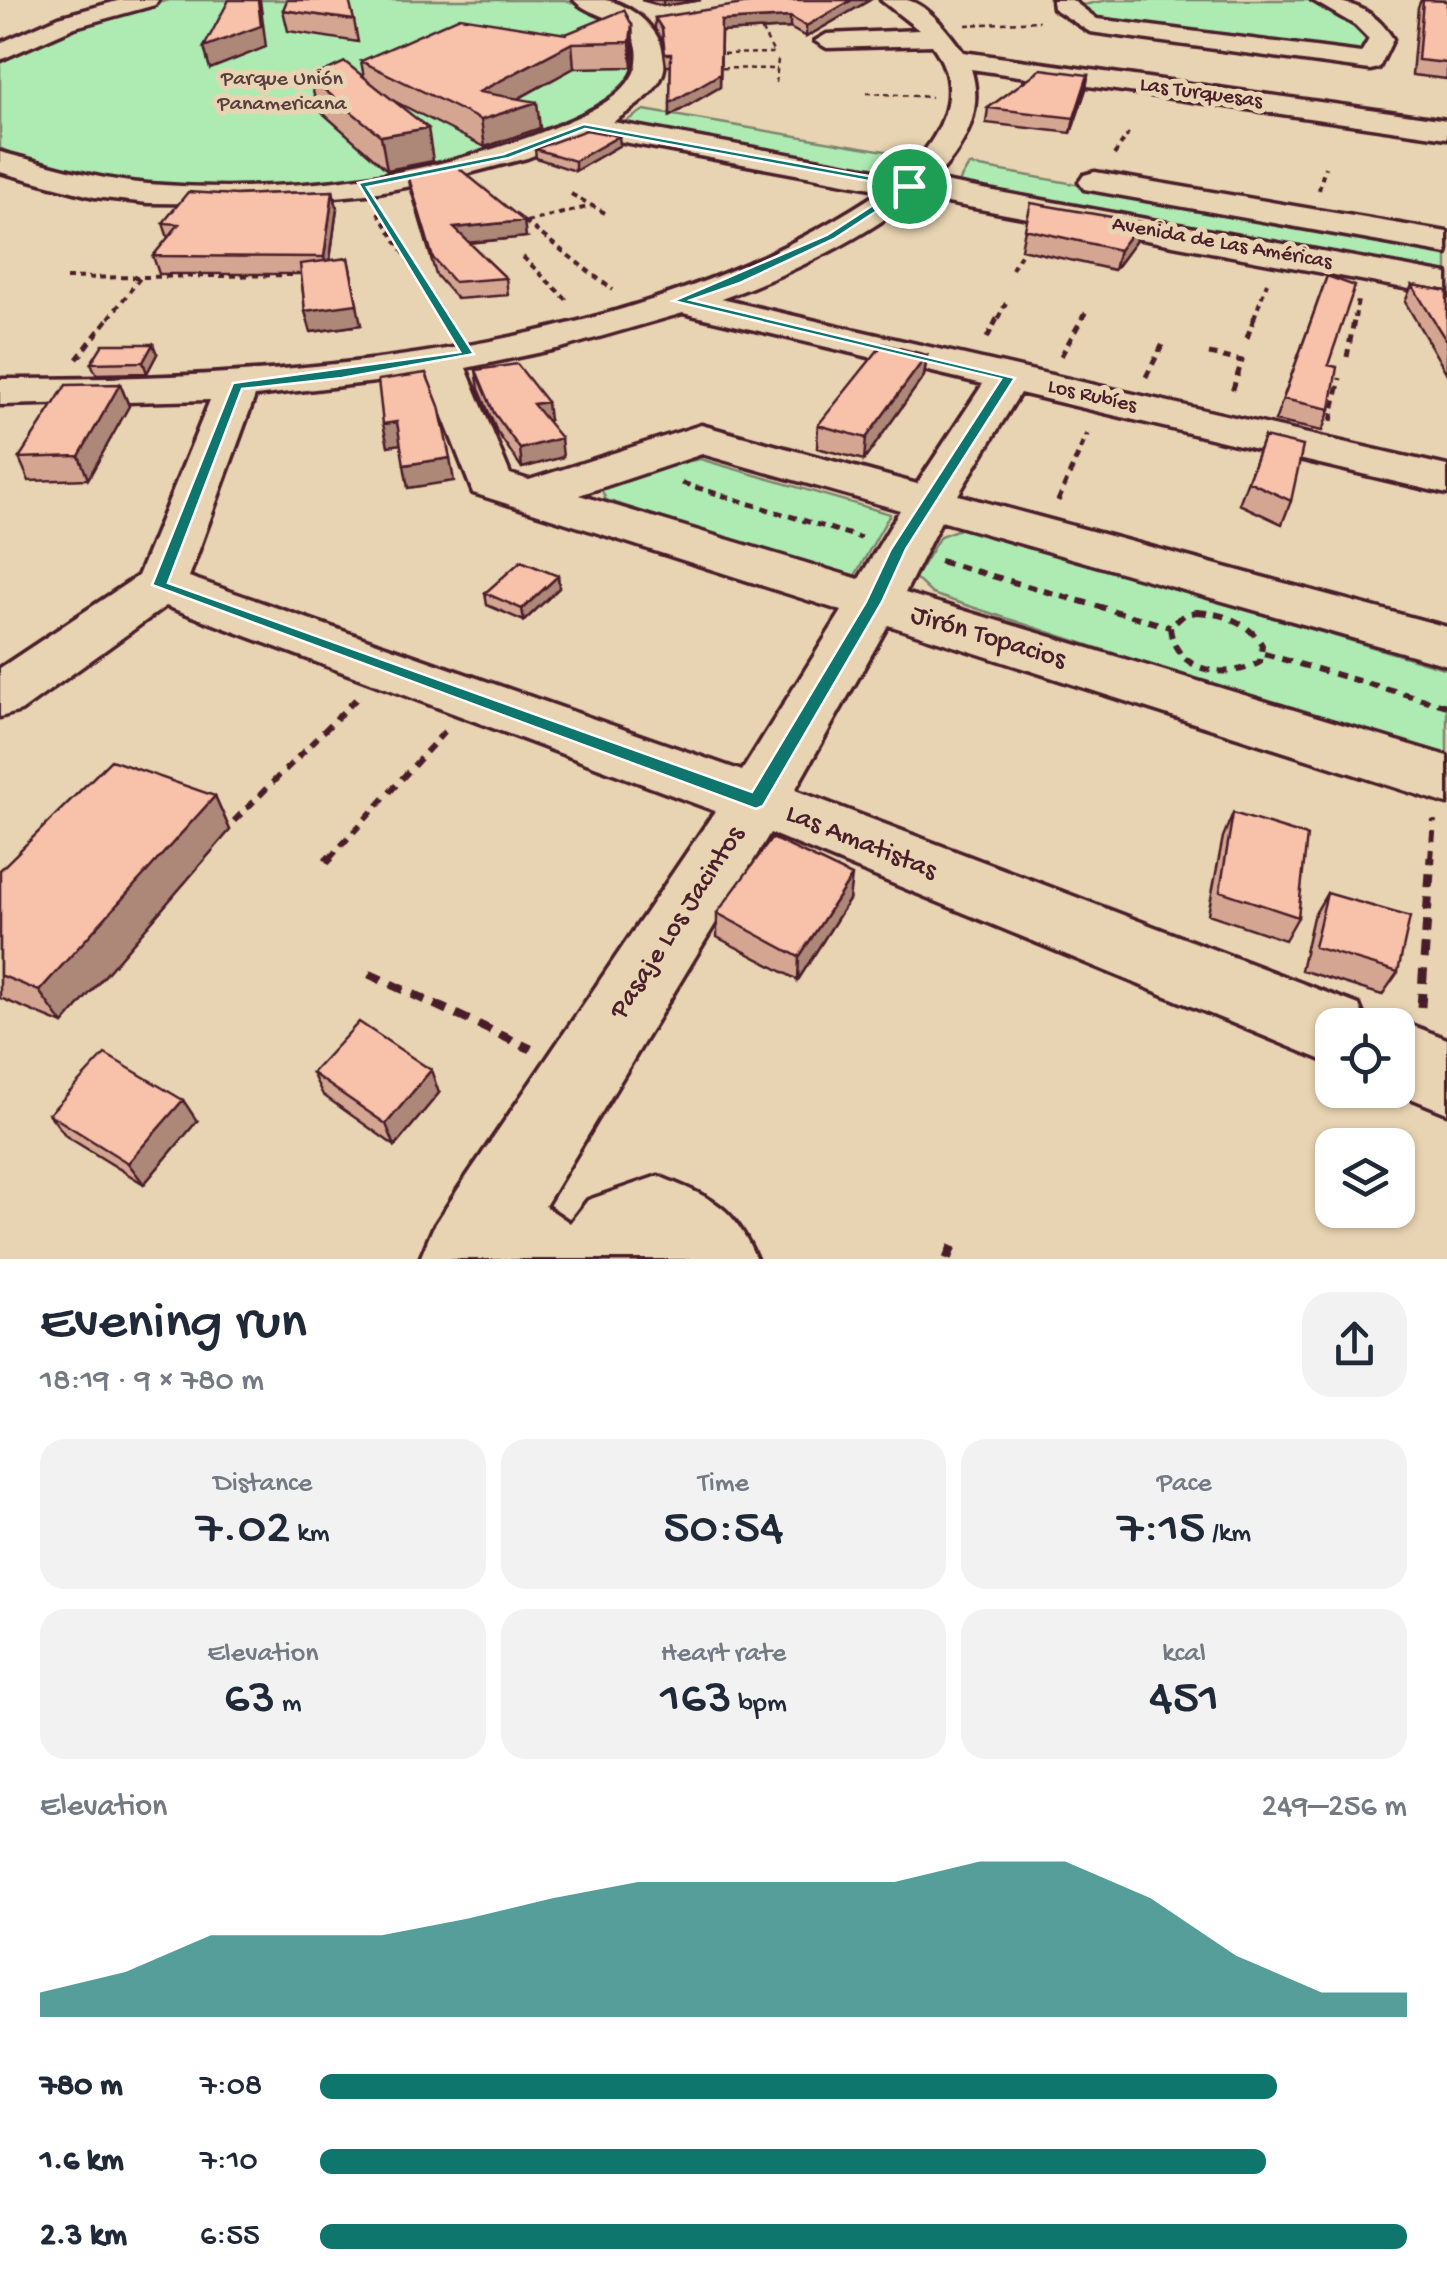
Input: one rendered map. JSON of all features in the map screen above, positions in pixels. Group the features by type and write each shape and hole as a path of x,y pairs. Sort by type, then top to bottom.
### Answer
{"street":[{"path":"17,14 94,14 147,0"},
{"path":"892,0 941,41 963,99 954,132 939,155"},
{"path":"1079,9 1090,24 1370,62 1381,39 1378,32 1330,0"},
{"path":"594,3 670,16"},
{"path":"10,180 155,193 240,194 362,185 506,156 584,126 626,101 643,83 652,61 639,11"},
{"path":"0,52 61,15"},
{"name":"Las Turquesas","path":"826,41 941,41 1447,130"},
{"path":"626,101 666,108"},
{"name":"Avenida de Las Américas","path":"584,126 905,167 1277,254 1447,286"},
{"name":"Avenida de Las Américas","path":"905,167 939,155 974,161"},
{"path":"0,392 237,386 455,357 594,326 660,307 816,244 905,167"},
{"name":"Avenida de Las Américas","path":"1067,177 1447,244"},
{"name":"Los Rubíes","path":"660,307 1007,377 1447,480"},
{"name":"Jirón Topacios","path":"455,357 490,482 1442,778"},
{"name":"Pasaje Los Jacintos","path":"500,1245 582,1073 756,801 874,602 899,549 1007,377"},
{"path":"11,677 160,585 237,386"},
{"path":"530,495 701,439 1447,646"},
{"name":"Las Amatistas","path":"160,585 756,801 1315,1023"},
{"path":"597,1259 618,1230 658,1219 696,1242 712,1259"}],"path":[{"path":"941,41 1079,9"},
{"path":"652,61 774,54 761,29"},
{"path":"723,44 726,54"},
{"path":"776,82 778,58"},
{"path":"652,61 777,69"},
{"path":"867,93 963,99"},
{"path":"457,168 526,222 660,307"},
{"path":"362,185 455,357"},
{"path":"571,194 606,213"},
{"path":"526,222 592,206"},
{"path":"1247,338 1277,254"},
{"path":"523,257 594,326"},
{"path":"1347,357 1364,270"},
{"path":"66,278 294,275"},
{"path":"50,393 141,276"},
{"path":"1007,377 1008,300"},
{"path":"1007,377 1087,310"},
{"path":"1210,354 1242,361 1220,427"},
{"path":"1044,534 1087,434"},
{"path":"1185,614 1225,615 1258,636 1264,654 1251,669 1238,673 1208,670 1192,664 1172,646 1170,626 1185,614"},
{"path":"1264,654 1447,706"},
{"path":"234,821 388,668"},
{"path":"326,862 474,699"},
{"path":"1420,1065 1442,778"},
{"path":"369,974 582,1073"},
{"path":"948,1259 952,1244"}],"green space":[{"name":"Parque Unión Panamericana","path":"169,0 564,0 615,23 636,47 632,72 611,95 577,116 498,149 414,170 294,185 166,187 49,168 0,148 0,63 53,34"},
{"path":"1108,0 1312,0 1333,8 1370,37 1363,58 1098,23 1073,7"},
{"path":"644,110 897,153 878,172 620,125"},
{"path":"969,165 1447,251 1447,279 954,190"},
{"path":"700,459 890,514 853,579 606,500 601,488 609,477"},
{"path":"965,527 1447,669 1447,762 932,594 915,578 940,536"}],"building":[{"path":"229,0 258,0 261,26 204,47"},
{"path":"287,0 349,0 354,20 283,10"},
{"path":"768,0 852,0 806,26 790,17 721,21 720,74 670,103 671,54 665,54 662,29 655,18"},
{"path":"1423,0 1447,1 1447,63 1418,60"},
{"path":"624,10 632,25 630,42 572,43 479,92 537,102 481,120 361,61 460,17 566,34"},
{"path":"345,62 428,128 381,136 310,78"},
{"path":"1041,69 1088,75 1074,118 988,108"},
{"path":"586,130 619,136 575,161 535,149"},
{"path":"455,165 524,221 454,228 506,278 454,282 433,258 408,175"},
{"path":"333,191 324,257 153,256 179,224 163,223 188,192 237,195"},
{"path":"1031,203 1140,222 1119,250 1025,229"},
{"path":"348,258 357,304 305,311 300,264"},
{"path":"1327,276 1355,286 1328,365 1337,367 1330,409 1283,399"},
{"path":"1412,285 1447,291 1447,342 1437,326"},
{"path":"103,344 153,344 143,362 91,363"},
{"path":"883,344 927,355 866,438 818,425"},
{"path":"517,364 547,402 533,404 561,438 520,449 494,413 476,370"},
{"path":"426,373 439,406 450,458 404,465 397,422 383,424 378,380"},
{"path":"120,384 79,456 19,458 66,385"},
{"path":"1264,437 1303,446 1291,501 1248,481"},
{"path":"521,561 558,576 522,609 485,593"},
{"path":"111,760 215,796 39,991 0,975 0,870"},
{"path":"1233,813 1307,836 1298,917 1220,891"},
{"path":"772,838 852,876 799,957 717,913"},
{"path":"1327,893 1410,917 1398,972 1314,947"},
{"path":"359,1022 431,1070 386,1124 312,1073"},
{"path":"105,1054 183,1100 128,1163 49,1114"}],"route":[{"path":"584,126 909,186 831,237 736,280 678,301 1008,378 899,549 874,602 756,801 160,585 237,386 342,375 468,354 362,185 506,156 584,126"}]}
